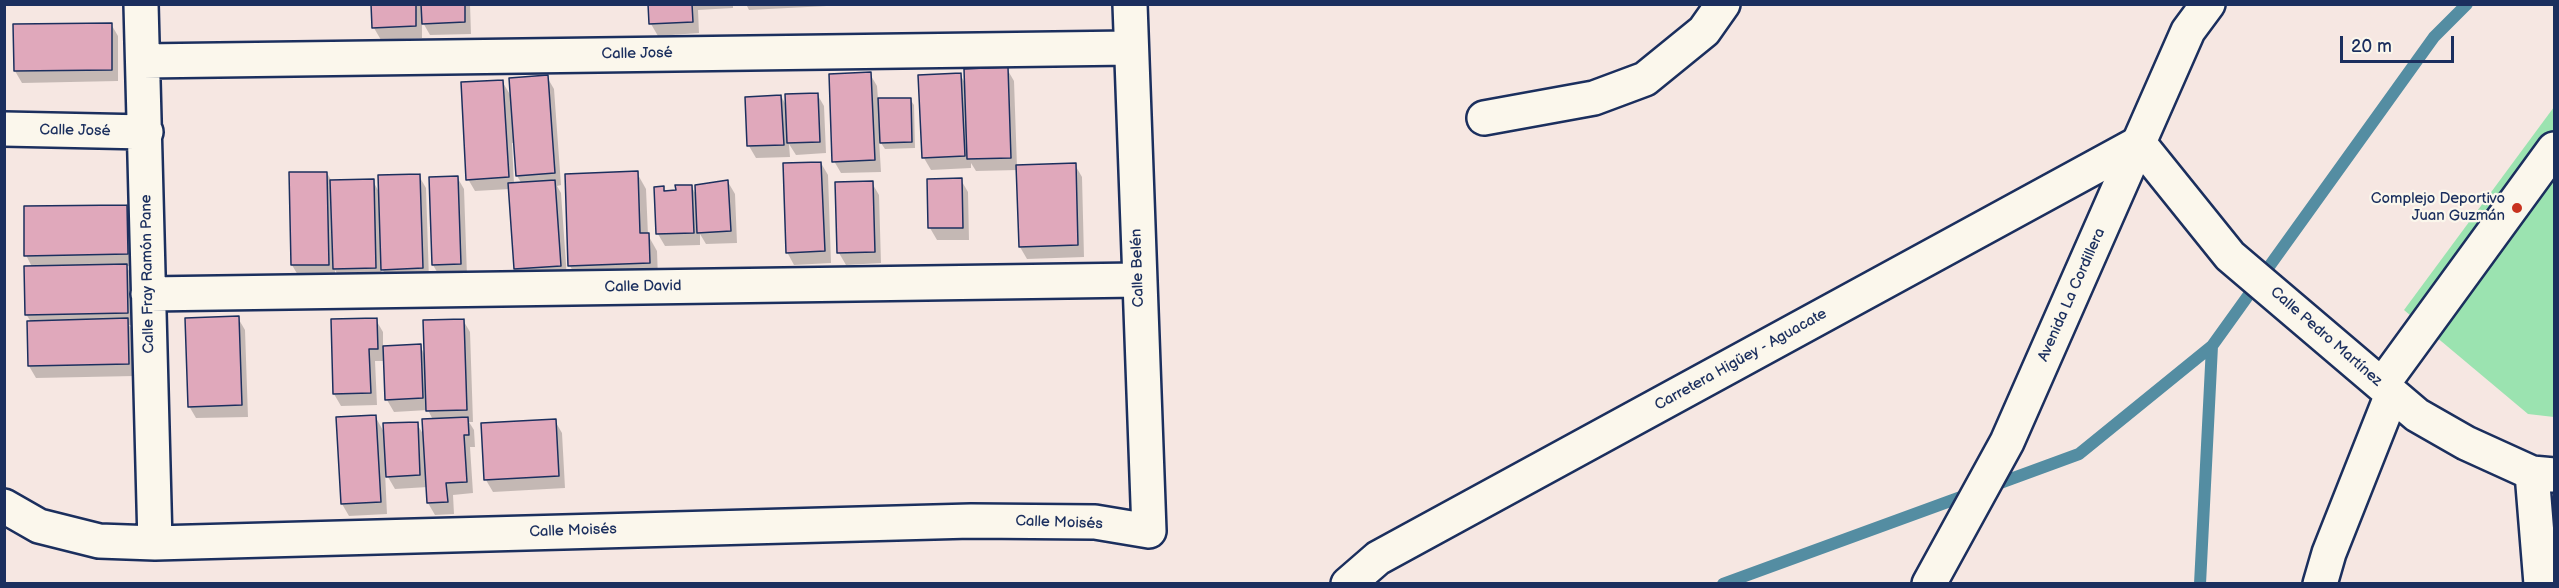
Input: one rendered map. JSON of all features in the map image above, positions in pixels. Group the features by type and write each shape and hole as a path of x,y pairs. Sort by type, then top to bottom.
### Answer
{"street":[{"name":"Calle Fray Ramón Pane","path":"141,4 155,543"},
{"name":"Calle Belén","path":"1130,4 1138,280 1149,531"},
{"path":"1484,118 1594,98 1645,79 1704,31 1723,4"},
{"name":"Avenida La Cordillera","path":"1929,584 2007,442 2188,31 2208,4"},
{"name":"Calle José","path":"143,61 1130,48"},
{"name":"Calle José","path":"4,129 146,132"},
{"name":"Calle Pedro Martínez","path":"2139,142 2230,256 2417,415 2466,443 2543,474"},
{"name":"Carretera Higüey - Aguacate","path":"1348,584 1378,558 2139,142"},
{"path":"2320,584 2387,390 2554,149"},
{"name":"Calle David","path":"148,294 1138,280"},
{"path":"2541,584 2543,474"},
{"name":"Calle Moisés","path":"4,506 39,526 99,541 155,543 971,520 1095,522 1149,531"}],"green space":[{"name":"Complejo Deportivo Juan Guzmán","path":"2554,107 2554,417 2528,414 2404,310"}],"building":[{"path":"371,4 416,4 416,26 372,28"},
{"path":"421,4 465,4 465,22 422,24"},
{"path":"648,4 692,4 693,22 649,24"},
{"path":"112,23 112,70 14,71 13,24"},
{"path":"1008,67 1011,158 967,159 964,69"},
{"path":"871,72 875,160 832,162 829,74"},
{"path":"961,73 965,156 922,158 918,75"},
{"path":"548,75 555,173 516,176 509,78"},
{"path":"503,80 509,177 466,180 461,82"},
{"path":"818,93 820,142 787,143 785,94"},
{"path":"781,95 784,145 747,146 745,97"},
{"path":"878,98 911,98 912,142 880,143"},
{"path":"821,162 825,251 786,253 783,163"},
{"path":"1076,163 1078,245 1019,247 1016,165"},
{"path":"638,171 640,233 649,233 650,263 568,266 565,174"},
{"path":"289,172 327,172 329,265 291,265"},
{"path":"420,174 423,268 381,270 378,175"},
{"path":"458,176 461,264 432,265 429,177"},
{"path":"962,178 963,228 928,228 927,179"},
{"path":"374,179 376,268 333,269 330,180"},
{"path":"555,180 561,266 514,269 508,183"},
{"path":"728,180 731,231 697,233 695,185"},
{"path":"873,181 875,252 837,253 835,182"},
{"path":"675,185 692,185 694,233 656,234 654,187 664,186 664,191 676,190"},
{"path":"127,205 128,254 24,256 24,206"},
{"path":"127,264 128,313 25,315 24,266"},
{"path":"239,316 242,405 188,407 185,318"},
{"path":"128,318 129,364 28,366 27,321"},
{"path":"377,318 378,349 369,349 371,393 333,394 331,319"},
{"path":"464,319 467,410 426,411 423,320"},
{"path":"421,344 423,398 385,400 383,346"},
{"path":"376,415 381,502 341,504 336,417"},
{"path":"468,417 469,435 464,435 467,482 446,483 448,502 427,503 422,419"},
{"path":"556,419 559,476 484,480 481,423"},
{"path":"418,422 420,475 386,477 383,423"}],"waterway":[{"path":"1989,487 2079,454 2212,346 2434,37 2467,4"},
{"path":"2200,584 2212,346"},
{"path":"1723,584 1972,493"}],"place":[{"name":"Complejo Deportivo Juan Guzmán","path":"2517,208"}]}
